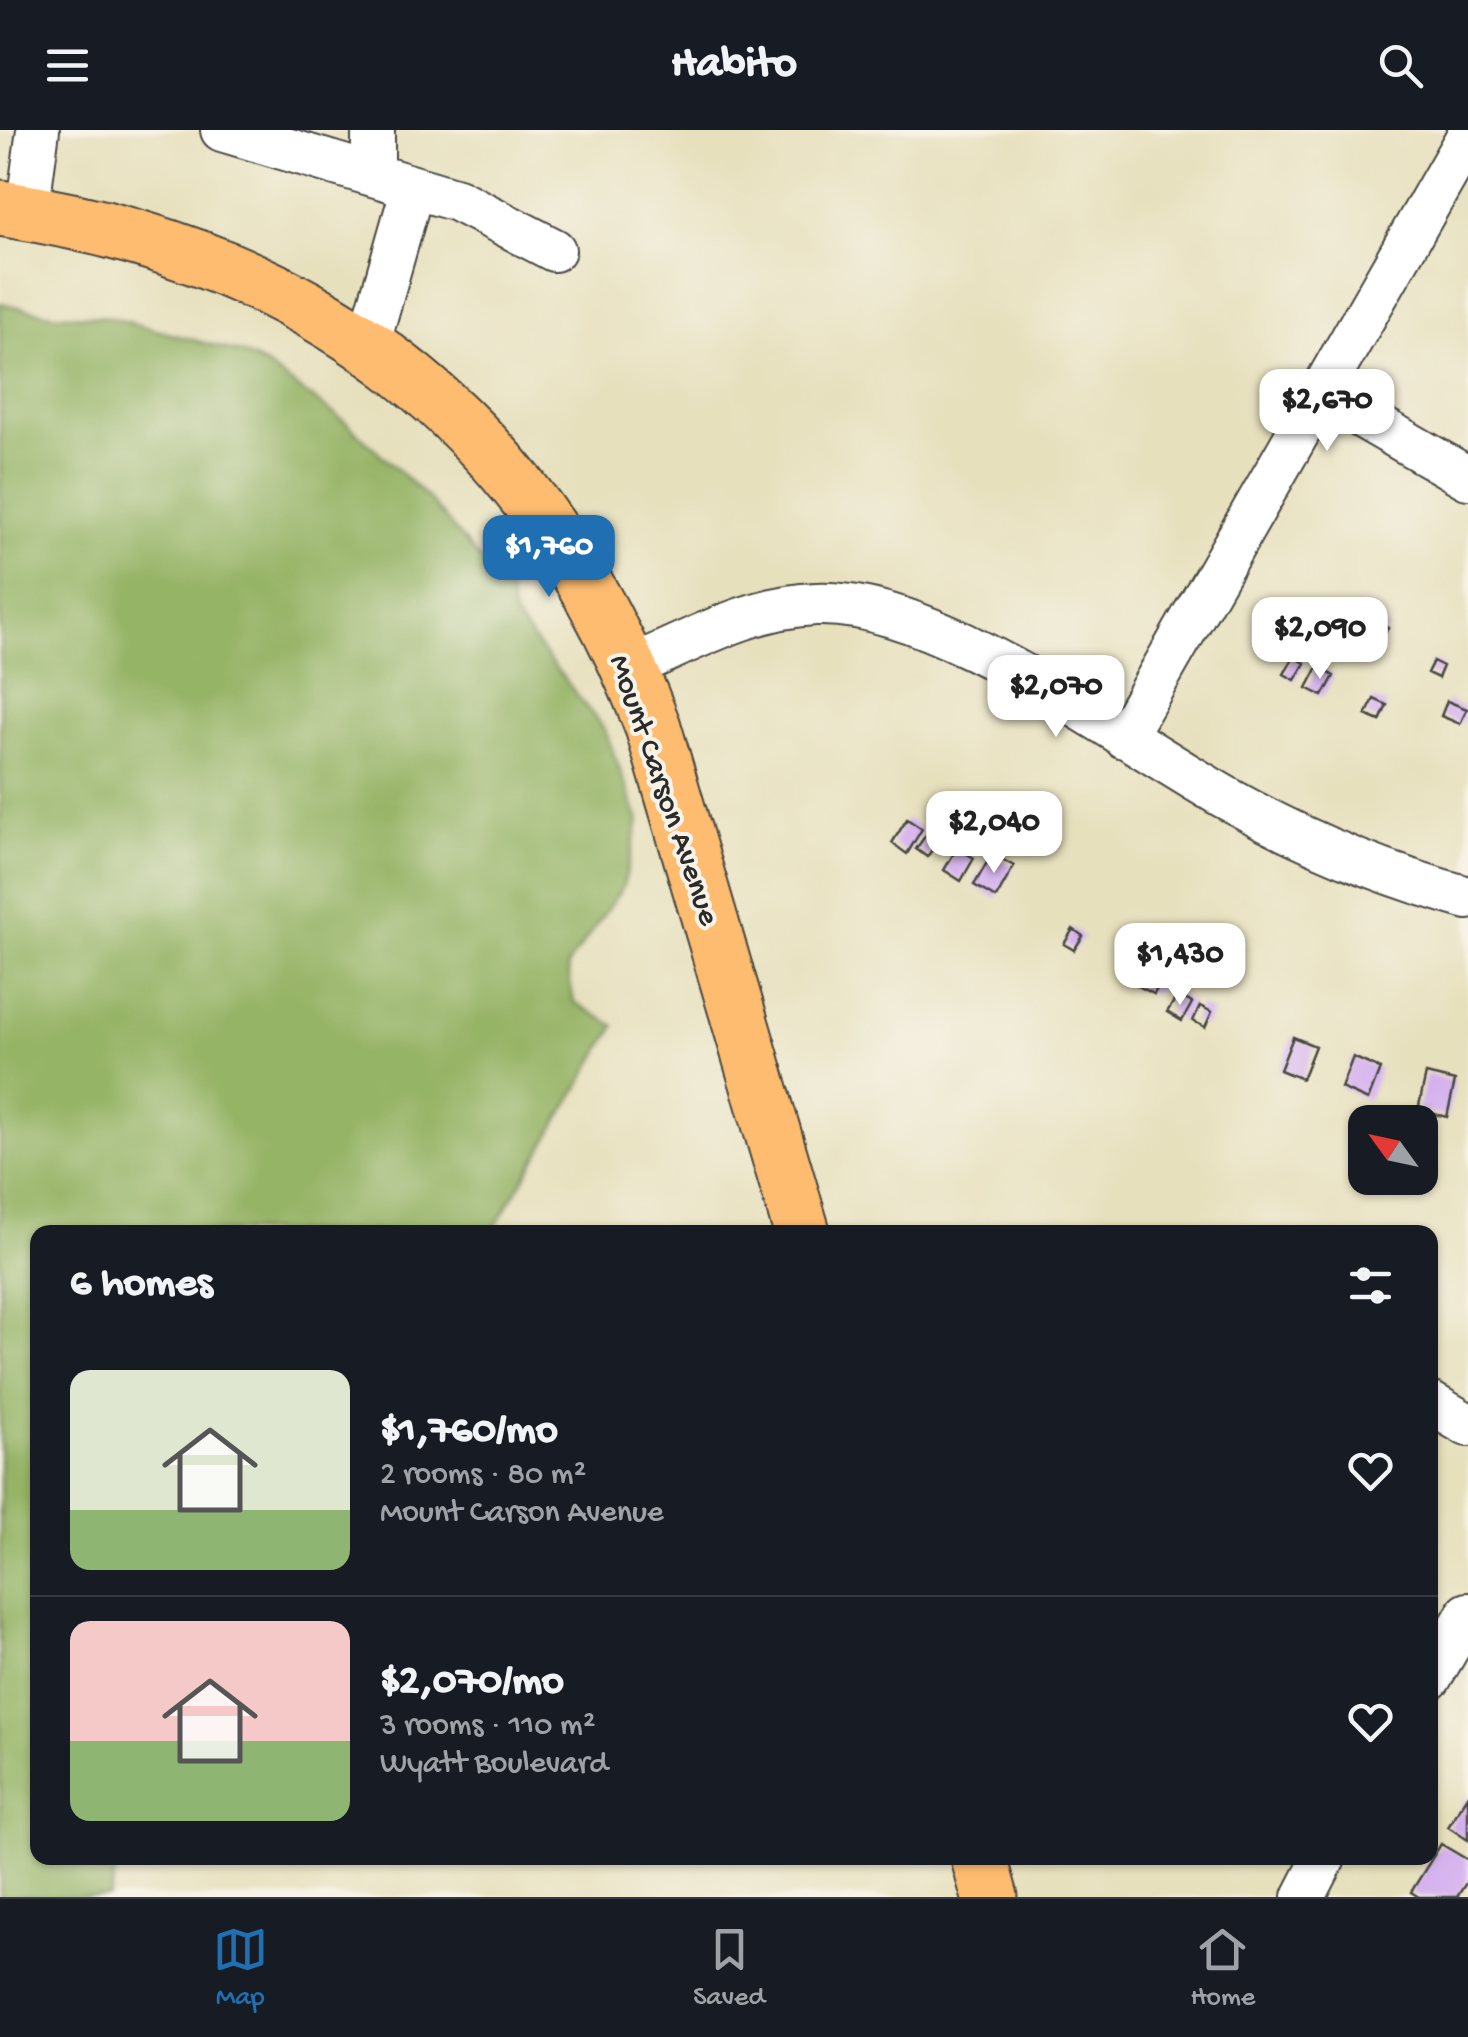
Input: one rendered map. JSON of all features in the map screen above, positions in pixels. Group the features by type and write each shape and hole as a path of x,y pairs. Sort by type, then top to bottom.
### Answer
{"main road":[{"name":"Mount Carson Avenue","path":"13,210 198,256 272,289 368,345 465,424 504,468 586,580 630,666 682,816 800,1225"},
{"path":"981,1865 990,1897"}],"street":[{"path":"13,210 38,130"},
{"path":"222,130 272,138 458,200 554,250"},
{"path":"368,345 393,181 373,130"},
{"path":"1124,737 1468,136"},
{"path":"1320,393 1468,478"},
{"path":"630,666 791,605 850,605 944,634 1310,840 1468,898"},
{"path":"1438,1408 1468,1425"},
{"path":"1438,1665 1468,1614"},
{"path":"1304,1897 1320,1865"}],"green space":[{"path":"0,303 51,314 109,317 241,353 264,364 347,423 428,498 478,558 506,582 514,616 605,730 639,821 623,887 567,966 574,1002 615,1026 496,1225 30,1225 30,1865 117,1865 109,1897 0,1897"}],"building":[{"path":"1374,619 1388,628 1378,643 1365,635"},
{"path":"1294,657 1305,663 1295,680 1284,674"},
{"path":"1433,661 1443,666 1438,678 1427,673"},
{"path":"1318,667 1334,676 1323,696 1307,688"},
{"path":"1374,699 1387,705 1380,721 1366,715"},
{"path":"1447,701 1467,709 1460,724 1441,716"},
{"path":"907,819 922,829 907,854 892,843"},
{"path":"928,832 939,840 927,857 916,849"},
{"path":"957,848 974,858 961,881 944,870"},
{"path":"992,854 1014,866 996,898 974,885"},
{"path":"1073,929 1083,936 1074,950 1064,944"},
{"path":"1149,966 1165,974 1154,994 1138,986"},
{"path":"1178,995 1192,1003 1182,1021 1167,1012"},
{"path":"1200,1006 1212,1012 1205,1027 1193,1021"},
{"path":"1293,1037 1315,1046 1302,1079 1280,1070"},
{"path":"1353,1057 1380,1069 1368,1100 1341,1088"},
{"path":"1426,1074 1455,1081 1447,1117 1438,1115 1438,1105 1419,1105"},
{"path":"1468,1796 1468,1840 1448,1827"},
{"path":"1441,1844 1468,1860 1468,1880 1457,1897 1419,1897 1411,1892 1428,1865 1438,1865"}]}
